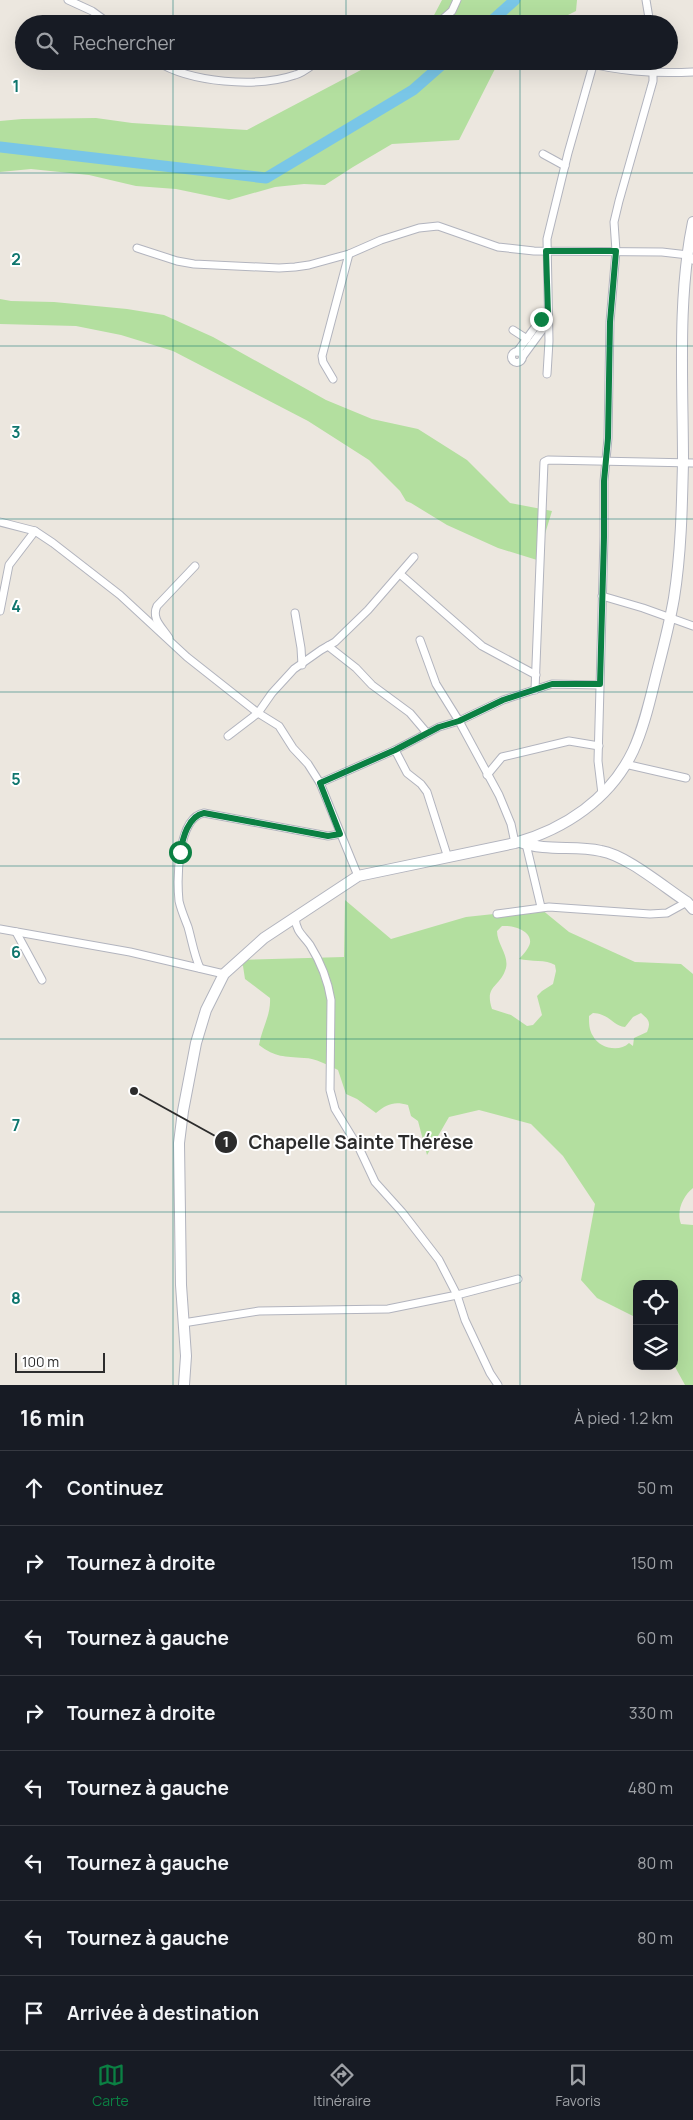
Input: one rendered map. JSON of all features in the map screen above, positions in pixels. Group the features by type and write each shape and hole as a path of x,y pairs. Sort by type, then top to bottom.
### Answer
{"main road":[{"path":"184,1385 186,1356 183,1324 179,1164 183,1110 200,1026 224,974 254,945 358,876 521,843 538,837 569,821 589,808 602,794 633,751 646,713 669,618 678,566 688,463 682,374 685,284 690,257 693,222"},
{"path":"521,843 547,849 600,850 612,854 628,862 690,905"}],"street":[{"path":"68,0 98,15"},
{"path":"448,15 452,11 457,0"},
{"path":"646,0 648,15"},
{"path":"175,70 198,76 240,81 267,81 297,75 304,70"},
{"path":"548,374 547,239 592,70"},
{"path":"626,70 653,74 693,72"},
{"path":"602,794 598,761 610,322 616,251 614,222 642,124 653,70"},
{"path":"543,154 565,166"},
{"path":"138,248 177,261 194,264 279,268 309,265 350,254 380,240 419,228 438,226 498,247 546,251 662,252 690,257"},
{"path":"333,379 323,362 322,356 350,254"},
{"path":"548,313 541,319 527,339 520,354 548,322"},
{"path":"513,330 527,339"},
{"path":"535,690 544,462 688,463"},
{"path":"0,522 35,531 120,595 177,648 258,713 279,726 292,748 308,764 320,783 358,876"},
{"path":"0,611 9,565 35,531"},
{"path":"228,736 258,713 284,678 335,642 362,616 414,557"},
{"path":"177,648 154,614 157,606 195,566"},
{"path":"400,574 482,646 536,675"},
{"path":"602,596 693,626"},
{"path":"295,613 302,665"},
{"path":"420,640 436,684 459,721 488,775 521,843 541,907"},
{"path":"328,646 356,668 372,685 410,713 427,733"},
{"path":"320,783 395,750 439,727 459,721 503,700 552,684 600,684"},
{"path":"488,775 502,756 569,741 599,746"},
{"path":"395,750 407,773 421,784 427,792 448,858"},
{"path":"625,764 686,778"},
{"path":"200,968 193,951 179,901 178,870 183,839 195,817 204,813 328,836 340,834"},
{"path":"497,914 541,907 584,908 650,914 667,913 690,905"},
{"path":"295,918 296,928 309,945 322,968 329,989 331,1000 330,1090 335,1109 360,1150 374,1182 402,1212 439,1260 457,1295 465,1320 490,1373 498,1385"},
{"path":"0,929 130,952 224,974"},
{"path":"16,932 42,980"},
{"path":"183,1324 259,1311 388,1309 457,1295 518,1279"}],"green space":[{"path":"442,0 577,0 576,11 568,15 434,15"},
{"path":"361,70 494,70 459,140 392,144 325,185 304,184 275,187 229,200 176,189 136,186 89,175 31,169 0,172 0,121 96,118 132,123 247,130"},
{"path":"0,299 127,309 164,315 213,337 326,400 372,419 418,429 467,460 510,503 552,511 537,560 498,548 447,525 406,501 400,491 369,460 308,421 173,351 121,335 76,326 0,324"},
{"path":"345,900 391,939 466,917 541,909 569,932 635,962 681,964 693,974 693,1188 683,1199 679,1214 681,1224 693,1225 693,1385 685,1385 677,1370 678,1280 633,1280 633,1316 597,1298 581,1280 595,1204 563,1156 531,1124 479,1110 449,1117 427,1155 418,1121 411,1116 408,1105 391,1104 376,1113 357,1099 346,1094 338,1070 313,1059 275,1054 259,1045 269,1010 270,998 245,979 243,966 236,960 344,957","holes":["502,926 520,929 530,938 528,947 519,959 547,962 555,965 556,971 553,984 537,996 542,1015 533,1025 527,1026 511,1015 492,1009 490,1001 491,991 506,968 506,959 497,931","593,1013 599,1014 617,1025 625,1027 633,1017 641,1013 649,1021 647,1032 634,1038 633,1046 629,1043 620,1048 604,1046 596,1040 590,1026 589,1016"]}],"waterway":[{"path":"498,15 515,0"},
{"path":"0,147 266,178 413,90 436,70"}],"place":[{"name":"Chapelle Sainte Thérèse","path":"134,1091"}],"route":[{"path":"180,852 189,825 195,817 204,813 328,836 340,834 320,783 395,750 439,727 459,721 503,700 552,684 600,684 604,481 608,438 610,322 616,251 546,251 548,313 541,319"}]}
